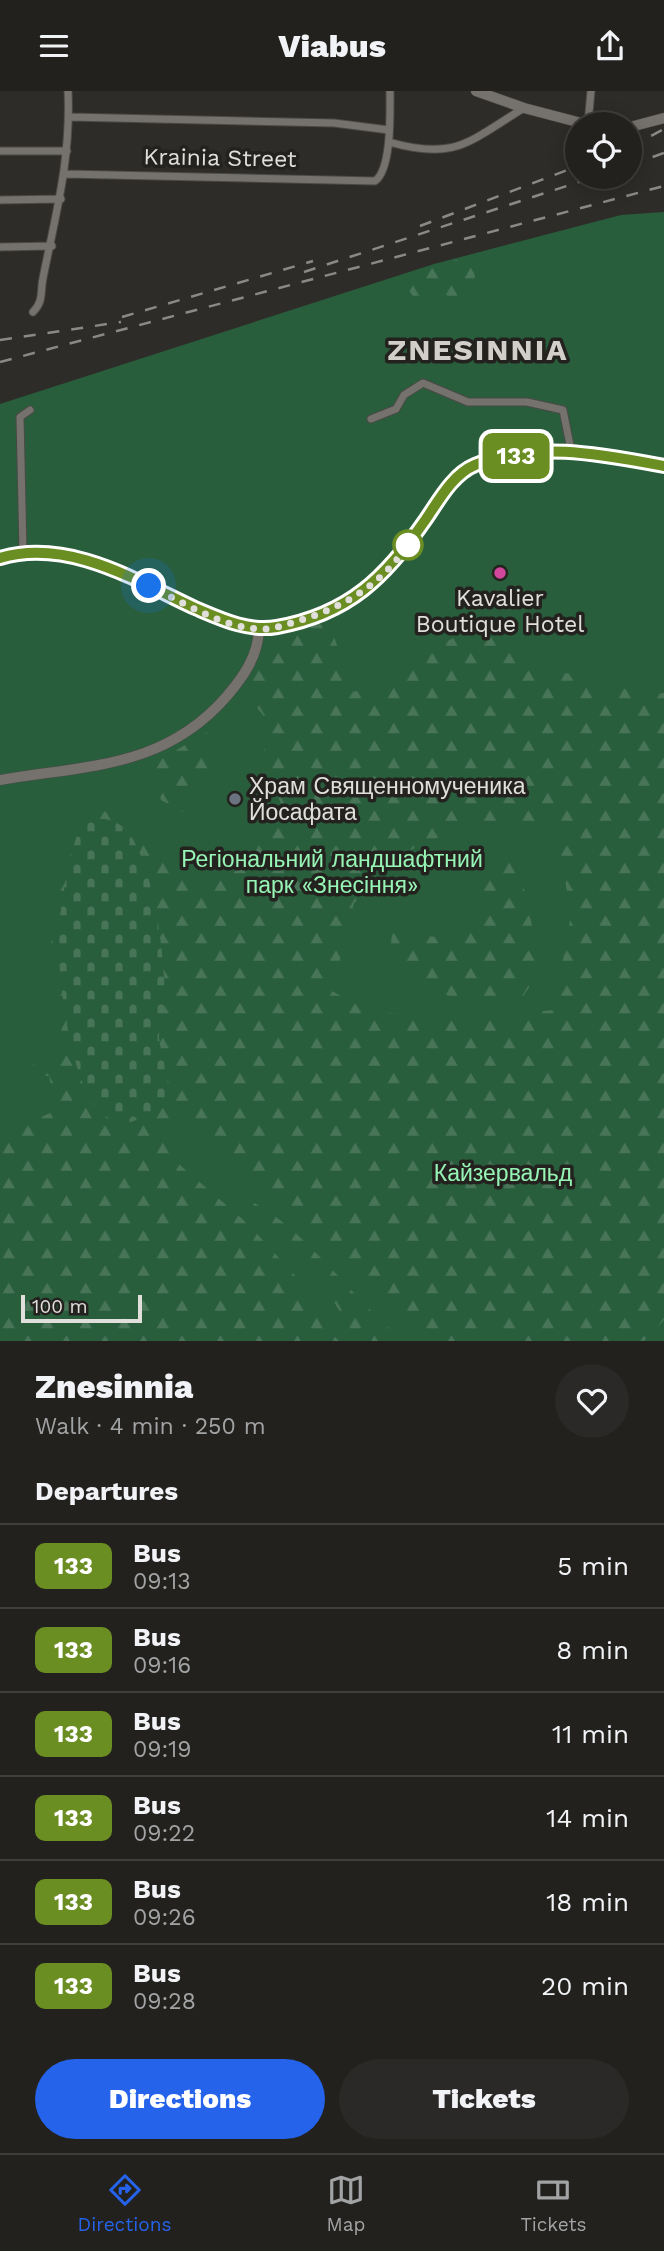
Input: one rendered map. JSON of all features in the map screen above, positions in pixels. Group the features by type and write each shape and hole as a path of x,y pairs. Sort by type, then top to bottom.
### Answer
{"street":[{"path":"33,312 41,304 43,276 52,246 66,174 68,91"},
{"path":"390,91 389,142 422,151 443,151 463,145 524,108"},
{"path":"588,112 591,91"},
{"path":"482,92 524,108 565,118"},
{"path":"69,117 334,124 389,130"},
{"path":"642,124 664,118"},
{"name":"Krainia Street","path":"66,174 374,181 381,174 389,142"},
{"path":"0,151 67,151"},
{"path":"0,200 61,199"},
{"path":"0,247 52,246"},
{"path":"371,419 396,409 404,395 423,383 468,402 527,402 563,410 571,450"},
{"path":"23,551 20,417 30,410"},
{"path":"0,558 23,551 90,561 210,615 259,629 278,627 319,614 361,594 401,554 446,490 473,465 530,453 571,450 664,466"},
{"path":"0,781 97,768 157,748 190,730 215,711 247,671 255,654 259,629"}],"green space":[{"name":"Регіональний ландшафтний парк «Знесіння»","path":"664,212 664,1341 0,1341 0,404 434,264 621,215"},
{"path":"468,257 473,262 476,287 458,301 437,290 426,296 413,296 404,284 407,273"},
{"name":"Кайзервальд","path":"328,619 353,692 410,675 411,658 456,637 493,637 555,670 647,695 664,693 664,1320 644,1341 499,1341 485,1329 474,1341 423,1341 224,1160 190,1122 161,1119 158,1132 181,1166 248,1224 300,1281 323,1324 339,1341 0,1341 0,1133 57,1110 49,1076 33,1076 33,1055 55,1050 63,1040 50,954 58,891 86,810 117,812 193,880 234,864 282,808 264,750 263,715 241,689 268,639","holes":["472,822 556,827 571,915 554,1010 455,1021 366,1010 332,991 354,903 406,852"]},
{"path":"212,729 209,749 221,765 194,797 193,808 183,812 161,800 156,780 148,767"},
{"path":"105,819 117,823 127,831 136,846 151,887 163,960 165,1000 159,1037 168,1086 166,1100 157,1110 136,1120 115,1122 97,1109 84,1085 74,1055 62,989 58,942 65,883 77,836 86,823"},
{"path":"512,854 525,892 541,969 520,1001 460,1002 389,964 392,933 460,939 478,923 478,880 488,862"},
{"path":"237,1195 260,1206 283,1222 365,1305 406,1341 357,1341 326,1288 254,1218"}],"railway":[{"path":"642,141 664,129"},
{"path":"642,161 664,153"},
{"path":"420,226 565,171"},
{"path":"304,272 565,186"},
{"path":"0,362 664,186"},
{"path":"122,317 313,261"},
{"path":"0,340 121,322"}],"bus line":[{"name":"133","path":"0,558 23,551 81,558 108,567 231,623 259,629 278,627 337,608 361,594 383,575 408,546 453,481 473,465 530,453 571,450 664,466"}],"place":[{"name":"Kavalier Boutique Hotel","path":"500,573"},
{"name":"Храм Священномученика Йосафата","path":"235,799"}],"district":[{"name":"ZNESINNIA","path":"478,349"}],"route":[{"path":"149,586 231,623 259,629 278,627 337,608 361,594 383,575 408,545"}]}
